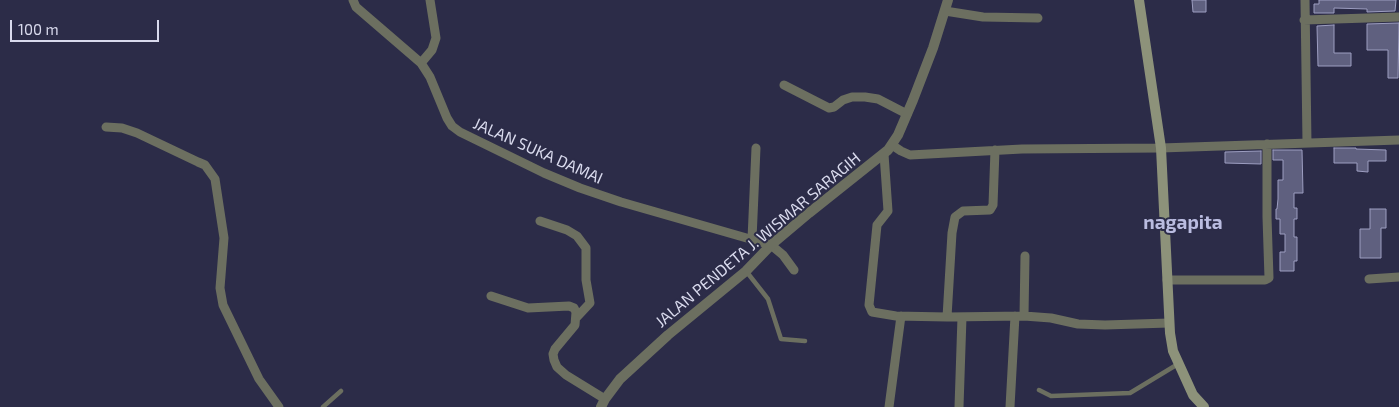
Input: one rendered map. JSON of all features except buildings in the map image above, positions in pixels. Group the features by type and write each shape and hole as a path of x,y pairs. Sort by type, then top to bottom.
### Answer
{"main road":[{"path":"1140,0 1161,148 1169,323 1173,351 1193,395 1204,407"}],"street":[{"name":"JALAN SUKA DAMAI","path":"353,0 356,6 421,63 430,77 447,118 452,126 460,132 580,188 678,219 771,245"},
{"path":"421,63 432,50 436,38 430,0"},
{"name":"JALAN PENDETA J. WISMAR SARAGIH","path":"603,403 620,379 661,342 746,271 771,245 884,154 892,145 907,114 933,48 948,0"},
{"path":"1305,0 1307,143"},
{"path":"945,11 983,17 1038,18"},
{"path":"1304,20 1399,17"},
{"path":"784,85 829,108 852,97 878,99 907,114"},
{"path":"106,127 122,128 137,133 193,159 204,165 215,179 224,238 220,288 223,305 259,379 279,407"},
{"path":"892,145 910,155 995,150 1161,148 1399,140"},
{"path":"1167,280 1268,279 1270,275 1267,217 1268,144"},
{"path":"752,239 756,148"},
{"path":"947,317 952,233 955,217 963,211 990,210 994,205 995,150"},
{"path":"884,154 888,211 877,224 869,305 872,312 900,316 1020,316 1051,318 1078,324 1096,325 1169,323"},
{"path":"540,220 567,230 577,236 586,248 586,280 590,303 576,318"},
{"path":"771,245 783,255 794,270"},
{"path":"1010,407 1025,256"},
{"path":"1369,279 1399,277"},
{"path":"491,296 528,308 569,306 574,308 575,325 555,349 553,354 554,360 557,367 566,375 603,403"},
{"path":"890,407 900,316"},
{"path":"960,407 962,317"}],"lane":[{"path":"746,271 768,299 781,339 805,341"},
{"path":"1039,390 1051,396 1130,393 1179,363"},
{"path":"322,407 342,391"}],"district":[{"name":"nagapita","path":"1183,223"}]}
